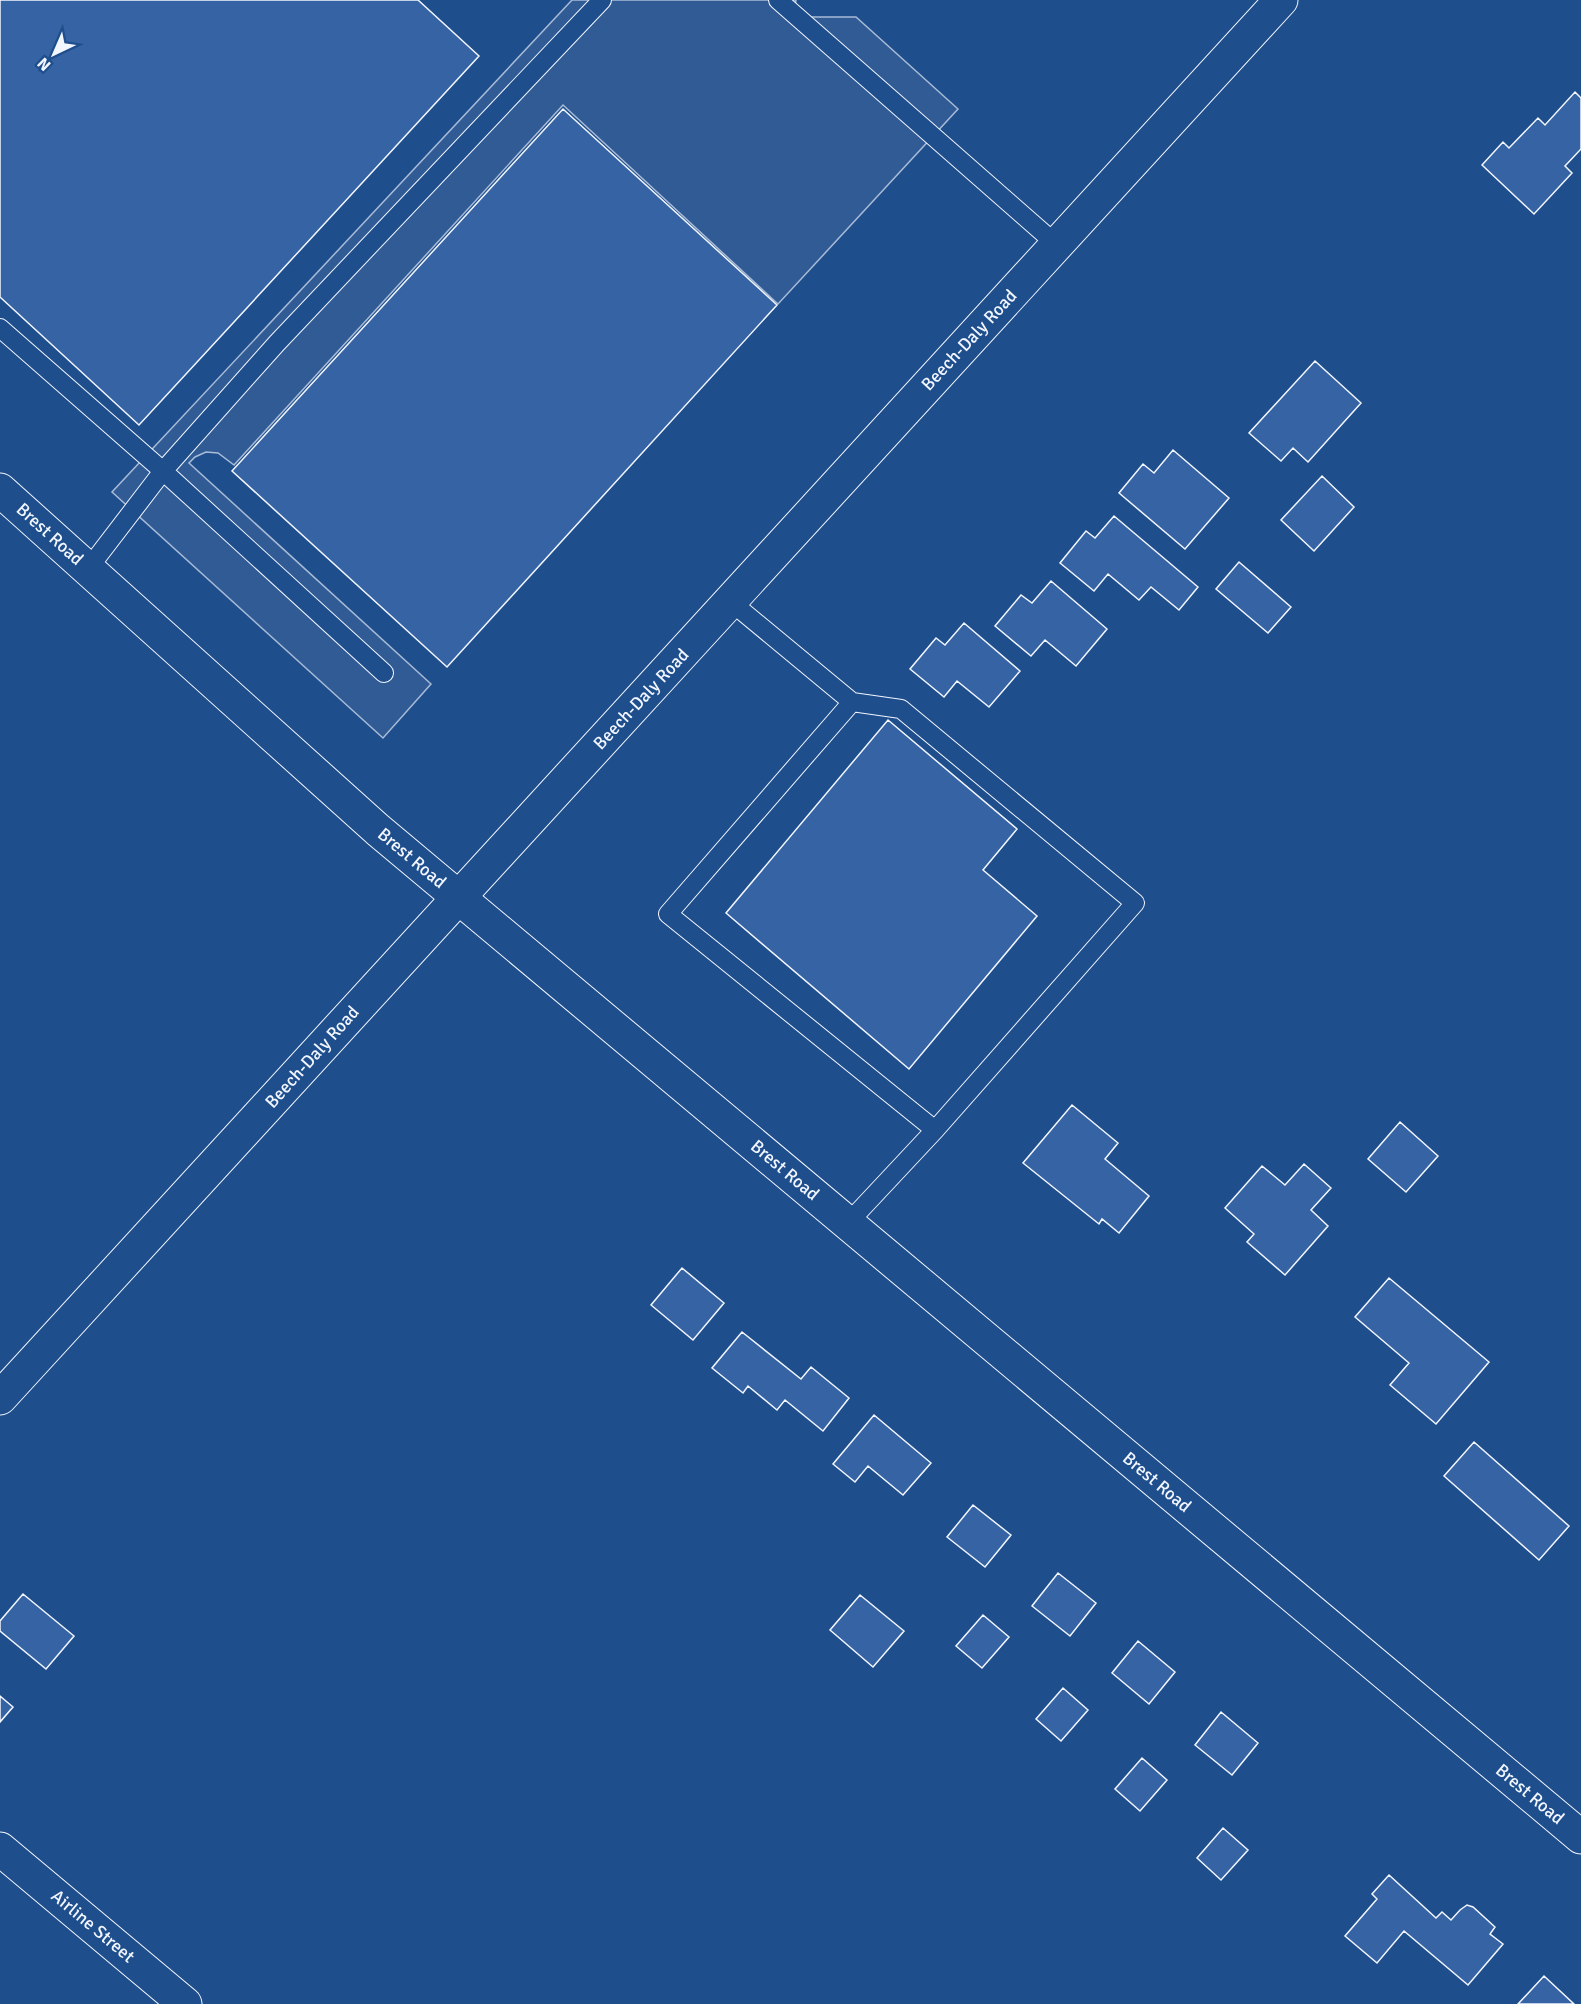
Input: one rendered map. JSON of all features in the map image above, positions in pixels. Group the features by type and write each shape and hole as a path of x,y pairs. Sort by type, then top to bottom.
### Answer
{"street":[{"name":"Beech-Daly Road","path":"0,1398 1281,0"},
{"name":"Brest Road","path":"0,490 378,830 1581,1837"},
{"name":"Airline Street","path":"0,1849 185,2004"}],"lane":[{"path":"88,569 163,471 277,343 602,0"},
{"path":"778,0 1057,245"},
{"path":"0,328 163,471 384,673"},
{"path":"730,601 852,702 901,709 1135,903 935,1130 848,1223"},
{"path":"852,702 668,914 935,1130"}],"shaded area":[{"path":"572,0 796,0 795,7 806,17 856,17 958,109 778,304 563,105 234,465 218,453 206,452 189,463 431,684 383,738 112,492"}],"building":[{"path":"0,0 418,0 479,56 139,425 0,297"},
{"path":"1575,92 1581,98 1581,149 1565,166 1572,173 1534,214 1482,165 1503,142 1509,148 1538,118 1545,125"},
{"path":"563,109 777,305 447,667 232,471"},
{"path":"1315,361 1361,403 1308,462 1293,448 1281,461 1249,433"},
{"path":"1173,450 1229,498 1185,549 1119,493 1143,464 1154,473"},
{"path":"1322,476 1354,507 1314,551 1281,520"},
{"path":"1114,516 1198,587 1179,610 1151,587 1139,600 1108,574 1094,591 1060,563 1086,531 1095,538"},
{"path":"1239,562 1291,607 1268,633 1216,589"},
{"path":"1051,581 1107,629 1076,666 1045,640 1031,656 995,626 1021,595 1032,603"},
{"path":"964,623 1020,671 989,707 957,681 944,697 910,669 936,638 945,645"},
{"path":"888,720 1017,829 983,870 1037,916 909,1069 726,913"},
{"path":"1072,1105 1118,1143 1105,1159 1149,1196 1119,1233 1102,1219 1099,1224 1023,1163"},
{"path":"1400,1122 1438,1156 1406,1192 1368,1159"},
{"path":"1304,1164 1331,1188 1311,1210 1328,1226 1285,1275 1247,1242 1254,1234 1225,1208 1262,1166 1285,1185"},
{"path":"682,1268 724,1303 693,1340 651,1305"},
{"path":"1389,1278 1489,1362 1436,1424 1390,1385 1409,1363 1355,1317"},
{"path":"742,1332 801,1379 811,1367 849,1398 823,1431 785,1400 777,1410 748,1386 743,1393 712,1368"},
{"path":"874,1415 931,1463 903,1495 868,1466 855,1482 833,1464"},
{"path":"1474,1442 1569,1526 1539,1560 1444,1476"},
{"path":"973,1505 1011,1535 985,1567 947,1537"},
{"path":"1058,1573 1096,1603 1070,1636 1032,1606"},
{"path":"23,1594 74,1636 46,1669 0,1631 0,1621"},
{"path":"860,1595 904,1631 873,1667 830,1630"},
{"path":"983,1615 1009,1637 982,1668 956,1646"},
{"path":"1138,1641 1175,1672 1149,1704 1112,1673"},
{"path":"1063,1688 1088,1710 1061,1741 1036,1719"},
{"path":"0,1696 13,1707 0,1722"},
{"path":"1221,1712 1258,1743 1232,1775 1195,1745"},
{"path":"1142,1758 1167,1780 1140,1811 1115,1789"},
{"path":"1223,1828 1248,1850 1221,1880 1197,1858"},
{"path":"1389,1875 1436,1918 1442,1912 1451,1920 1467,1905 1473,1907 1495,1927 1490,1934 1503,1944 1468,1985 1404,1931 1377,1963 1345,1936 1377,1899 1372,1894"},
{"path":"1544,1976 1574,2004 1518,2004"}]}
